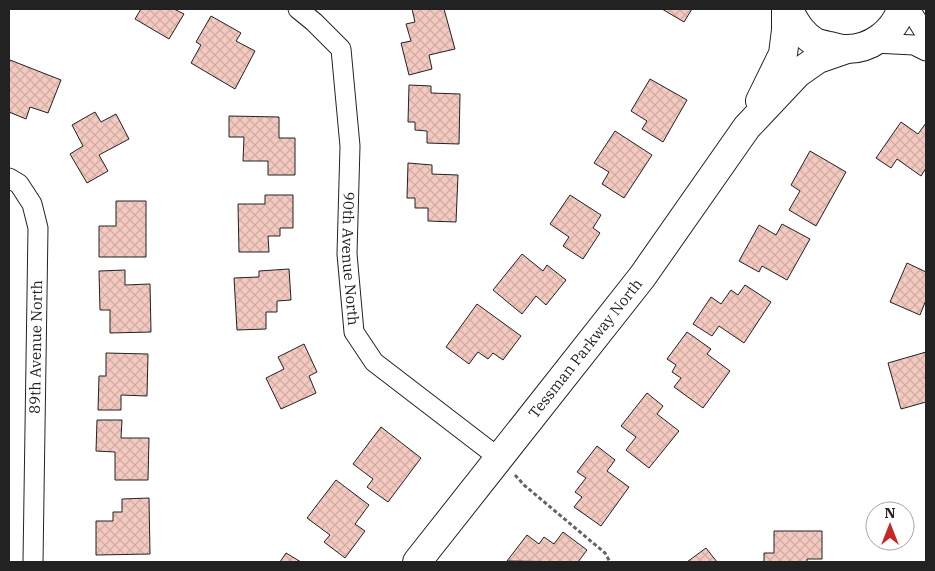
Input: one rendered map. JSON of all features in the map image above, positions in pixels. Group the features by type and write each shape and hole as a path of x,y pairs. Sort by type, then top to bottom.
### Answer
{"street":[{"name":"90th Avenue North","path":"298,9 341,49 350,146 347,254 354,332 374,362 499,458"},
{"name":"Tessman Parkway North","path":"747,127 783,54 787,9"},
{"path":"787,9 799,29 815,42 844,50"},
{"path":"874,43 889,30 901,9"},
{"path":"910,9 926,35"},
{"name":"Tessman Parkway North","path":"417,562 642,277 747,127 798,73 818,58 874,43"},
{"path":"874,43 914,45 926,51"},
{"name":"89th Avenue North","path":"9,178 19,184 32,204 38,228 33,562"}],"path":[{"path":"499,458 524,485 605,553 610,562"}],"building":[{"path":"141,9 174,9 184,14 169,39 135,19"},
{"path":"412,9 444,9 455,49 429,55 432,69 409,75 401,43 411,41 406,24 415,22"},
{"path":"662,9 692,9 684,22"},
{"path":"211,16 241,33 236,41 255,51 235,89 191,63 201,45 196,42"},
{"path":"10,60 61,80 48,113 30,107 26,119 9,112"},
{"path":"650,79 687,100 663,142 642,129 647,121 631,111"},
{"path":"409,85 431,86 431,93 460,94 459,144 427,143 427,131 415,130 415,122 408,122"},
{"path":"95,112 101,122 116,114 129,139 99,155 108,171 87,183 70,154 83,146 72,125"},
{"path":"229,116 279,117 279,138 295,138 295,175 268,175 268,161 243,161 244,137 229,137"},
{"path":"901,122 918,134 926,123 926,168 921,176 897,159 891,168 876,158"},
{"path":"615,131 652,155 624,198 602,184 609,172 594,163"},
{"path":"810,151 846,172 816,226 789,210 800,191 791,185"},
{"path":"408,163 432,165 432,174 458,175 456,222 428,221 428,208 415,208 415,198 407,198"},
{"path":"265,195 293,195 293,228 280,228 280,236 268,236 269,252 239,252 238,204 265,204"},
{"path":"570,195 601,215 593,228 600,233 583,259 563,246 569,237 550,224"},
{"path":"116,201 146,201 146,257 99,257 99,226 116,226"},
{"path":"782,224 810,239 787,280 762,266 759,272 739,261 759,225 776,235"},
{"path":"522,254 543,271 547,265 566,280 546,305 536,296 522,314 493,290"},
{"path":"907,263 926,272 926,300 920,315 890,302"},
{"path":"289,269 291,300 277,301 277,312 266,312 266,329 237,330 234,278 259,277 259,271"},
{"path":"125,270 125,285 150,284 151,332 110,333 110,310 100,310 99,271"},
{"path":"745,285 771,302 744,343 719,326 712,336 693,324 711,297 721,304 731,290 738,295"},
{"path":"477,304 521,336 503,360 493,353 488,359 478,352 469,364 446,347"},
{"path":"687,332 711,349 707,354 730,371 703,408 674,387 681,378 672,372 676,365 667,359"},
{"path":"304,344 317,372 309,376 316,393 281,409 266,378 284,369 278,357"},
{"path":"926,352 926,402 901,409 888,363"},
{"path":"106,353 148,354 147,396 121,395 121,410 98,410 99,376 106,376"},
{"path":"647,393 663,406 657,414 679,431 649,468 626,450 636,437 621,426"},
{"path":"97,420 122,420 121,438 149,438 148,480 115,480 115,452 96,451"},
{"path":"381,427 421,458 388,502 367,487 373,479 353,464"},
{"path":"597,446 615,460 607,471 629,487 601,526 574,507 582,497 575,492 586,478 577,472"},
{"path":"336,480 369,505 355,524 365,531 345,558 324,542 330,535 307,518"},
{"path":"149,498 150,554 96,555 96,521 113,521 113,512 122,512 122,499"},
{"path":"774,531 822,531 822,559 807,559 807,562 764,562 764,553 774,553"},
{"path":"563,532 587,550 578,562 507,561 527,535 539,544 544,537 554,544"},
{"path":"706,548 717,562 687,562"},
{"path":"286,553 301,562 280,562"}]}
